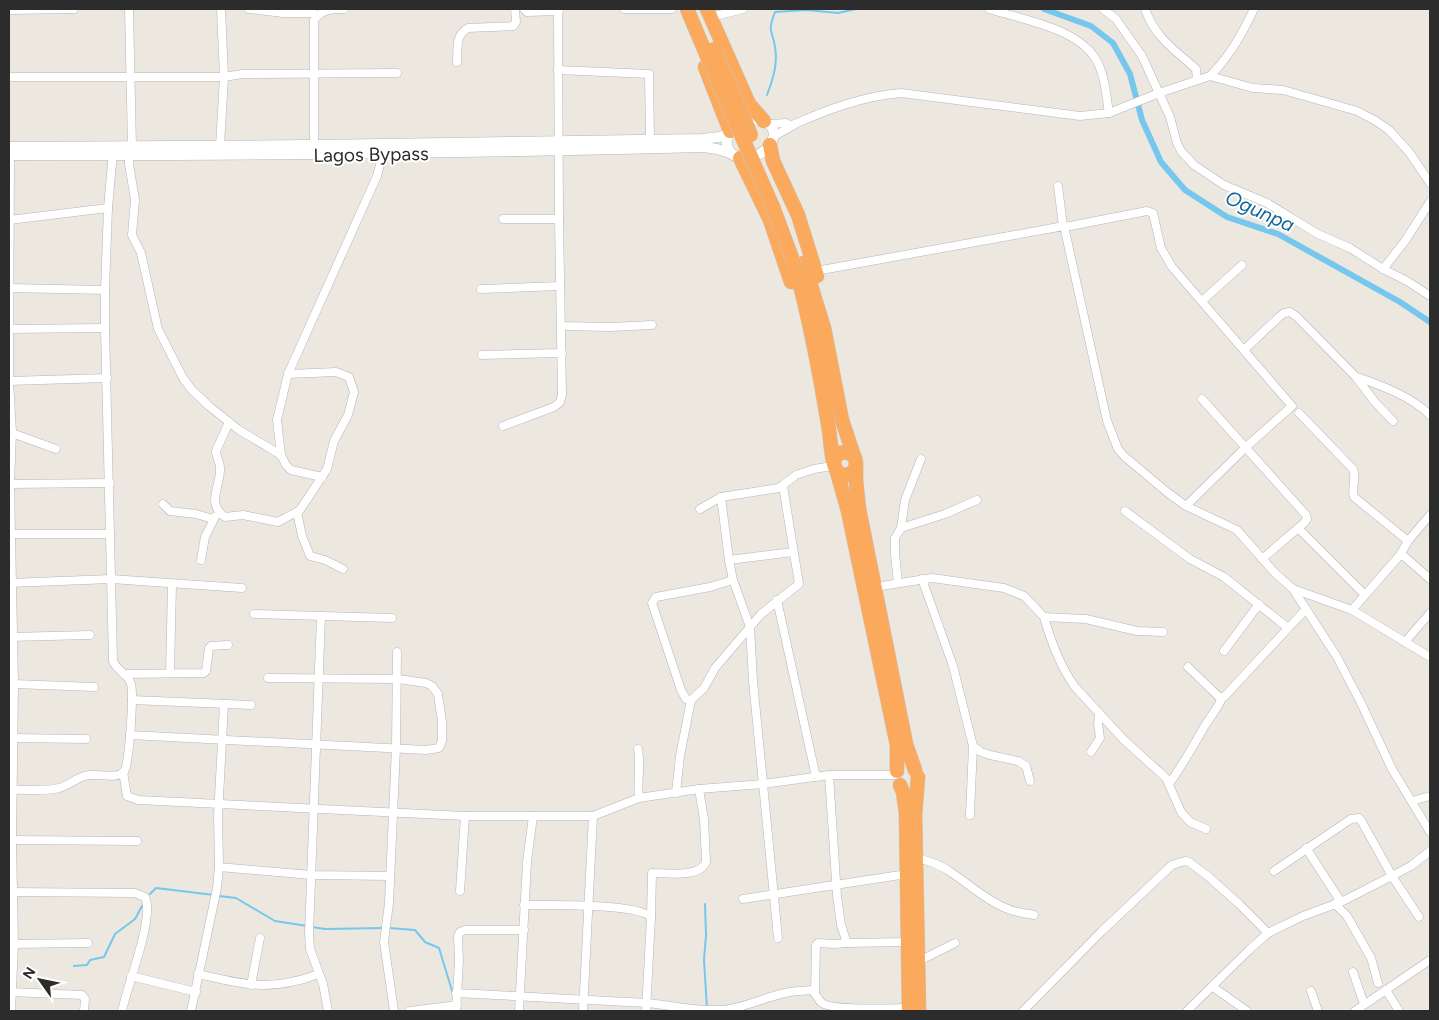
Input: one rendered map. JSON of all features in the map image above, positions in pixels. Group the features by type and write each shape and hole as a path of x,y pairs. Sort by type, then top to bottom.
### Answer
{"highway":[{"path":"681,9 729,133"},
{"path":"687,9 773,207 805,267"},
{"path":"697,9 784,211 805,267"},
{"path":"711,11 727,56 749,104 767,122"},
{"path":"772,141 773,161 798,215 805,267 818,331 855,460 857,495 906,744 916,773 918,961 913,1010"},
{"path":"736,156 770,220 798,306 818,331 835,466 848,511 897,745 898,777 903,792 906,813 908,942 913,1010"},
{"path":"843,452 847,452 855,460 854,471 847,475 842,475 835,466 836,456 843,452"},
{"path":"898,777 909,786 913,784 916,773"}],"main road":[{"path":"753,119 767,122 773,129 772,141 758,154 736,156 728,148 729,133 738,124 753,119"},
{"name":"Lagos Bypass","path":"131,151 382,154 559,146 650,139 712,138 729,133"},
{"name":"Lagos Bypass","path":"9,152 113,152 220,146 559,146 704,148 717,149 736,156"}],"street":[{"path":"9,10 74,9"},
{"path":"129,9 131,151 129,164 135,200 132,235 141,253 158,329 186,383 229,422 281,455"},
{"path":"220,146 224,77 221,9"},
{"path":"249,9 318,15"},
{"path":"314,146 314,20 318,15 330,9 344,9"},
{"path":"457,62 459,36 463,30 468,28 513,26 516,22 515,9"},
{"path":"503,426 554,407 560,402 562,353 558,219 558,10 526,12 524,9"},
{"path":"624,9 672,9"},
{"path":"711,11 743,9"},
{"path":"989,9 1057,30 1085,46 1095,57 1101,70 1109,113"},
{"path":"1103,9 1116,19 1142,56 1157,93 1170,117 1181,151 1203,172 1224,185 1274,207 1318,234 1350,248 1430,296"},
{"path":"1145,9 1154,29 1163,41 1196,69 1197,80"},
{"path":"790,126 860,100 879,95 901,93 1080,116 1109,113 1157,93 1210,76 1225,61 1233,49 1254,9"},
{"path":"727,56 743,87 756,105 770,118 784,120 790,126"},
{"path":"558,70 649,74 650,139"},
{"path":"9,77 224,77 242,74 397,73"},
{"path":"1210,76 1253,88 1283,90 1365,115 1389,130 1408,152 1430,183"},
{"path":"772,141 805,120"},
{"path":"767,122 786,123 790,126"},
{"path":"9,152 10,583 14,684 11,738 10,840 11,1011"},
{"path":"113,152 108,208 105,328 113,661 116,667 131,682 132,700 130,735 123,772 128,796 131,798 314,810 465,816 594,816 639,798 699,788 763,784 829,775 898,777"},
{"path":"322,477 292,470 286,465 281,455 277,420 288,374 377,176 382,154"},
{"path":"1058,186 1064,227 1097,382 1112,438 1118,449 1168,493 1186,506 1237,530 1262,559 1293,589 1341,666 1361,702 1392,769 1430,832"},
{"path":"1383,269 1405,241 1430,202"},
{"path":"9,220 108,208"},
{"path":"805,267 1064,227 1151,211 1161,248 1172,267 1292,406 1246,447 1186,506"},
{"path":"503,219 558,219"},
{"path":"1202,301 1242,265"},
{"path":"481,288 560,286"},
{"path":"9,288 105,290"},
{"path":"1244,350 1279,317 1284,313 1290,312 1356,377 1374,401 1393,421"},
{"path":"561,326 652,326"},
{"path":"9,329 105,328"},
{"path":"482,355 562,353"},
{"path":"229,422 216,451 220,464 214,497 218,511 225,517 252,516 278,522 297,512 329,464 334,441 348,415 354,392 348,377 341,372 288,374"},
{"path":"1356,377 1377,384 1413,401 1430,415"},
{"path":"9,381 107,378"},
{"path":"1202,399 1306,515 1307,519 1298,528 1262,559"},
{"path":"1299,413 1355,473 1354,497 1408,541"},
{"path":"10,432 56,449"},
{"path":"898,583 895,538 901,528 905,500 921,459"},
{"path":"700,509 721,496 774,489 783,486 796,475 814,468 835,466"},
{"path":"10,484 110,483"},
{"path":"676,793 680,756 691,700 704,688 716,668 761,614 799,584 783,486"},
{"path":"721,496 729,560 750,627 753,681 778,938"},
{"path":"901,528 945,514 977,500"},
{"path":"164,504 170,512 196,514 213,519"},
{"path":"201,560 205,538 218,511"},
{"path":"1126,511 1190,559 1224,577 1288,628"},
{"path":"297,512 302,536 310,556 326,560 343,569"},
{"path":"1352,610 1400,555 1408,541 1430,515"},
{"path":"1298,528 1364,596"},
{"path":"10,534 110,534"},
{"path":"729,560 793,552"},
{"path":"1400,555 1405,557 1430,579"},
{"path":"876,586 943,578 1004,588 1024,596 1044,617 1053,647 1068,678 1124,740 1162,774 1169,784 1170,791 1181,812 1190,822 1206,829"},
{"path":"10,583 112,579 242,588"},
{"path":"922,579 953,666 973,746 970,815"},
{"path":"691,700 686,699 681,690 652,603 656,597 710,587 734,580"},
{"path":"170,673 172,584"},
{"path":"1293,589 1352,610 1430,658"},
{"path":"777,600 816,777"},
{"path":"1224,651 1259,604"},
{"path":"1169,784 1219,706 1222,698 1306,609"},
{"path":"1405,642 1430,613"},
{"path":"254,614 392,618"},
{"path":"321,616 309,933 310,949 323,984 328,1011"},
{"path":"1044,617 1086,619 1114,624 1137,631 1163,632"},
{"path":"11,637 90,635"},
{"path":"124,674 204,673 206,671 209,648 211,646 228,645"},
{"path":"394,1011 384,942 388,922 396,748 397,652"},
{"path":"1188,667 1222,698"},
{"path":"130,735 433,749 439,748 442,741 442,722 438,694 436,690 426,683 398,679 268,678"},
{"path":"14,684 94,687"},
{"path":"132,700 251,705"},
{"path":"191,1011 216,898 219,867 219,804 224,704"},
{"path":"1091,752 1100,738 1099,712"},
{"path":"11,738 86,739"},
{"path":"973,746 981,752 1018,761 1026,766 1030,781"},
{"path":"638,749 640,760 638,775 639,798"},
{"path":"11,790 59,788 83,776 119,775 123,772"},
{"path":"829,775 836,886 841,925 847,942"},
{"path":"646,1007 652,873 687,873 704,868 706,862 704,819 699,788"},
{"path":"1412,801 1430,796"},
{"path":"460,891 465,816"},
{"path":"519,1011 527,862 533,816"},
{"path":"583,1011 594,816"},
{"path":"1274,871 1351,819 1359,818 1392,876 1419,917"},
{"path":"10,840 137,841"},
{"path":"1306,848 1371,958 1378,983"},
{"path":"1187,1011 1248,950 1268,933 1303,916 1338,903 1392,876 1411,866 1430,851"},
{"path":"917,858 935,863 951,872 969,886 1007,909 1034,914"},
{"path":"1023,1011 1102,931 1172,865 1185,860 1208,877 1268,933"},
{"path":"219,867 311,876 390,876"},
{"path":"743,899 907,874"},
{"path":"11,892 135,893 145,897 148,912 122,1011"},
{"path":"524,905 589,907 642,912 651,917"},
{"path":"410,1011 456,1008 459,961 458,936 460,932 465,930 524,930"},
{"path":"251,985 260,938"},
{"path":"815,993 816,945 818,943 908,942"},
{"path":"11,944 88,943"},
{"path":"918,961 955,943"},
{"path":"1355,1011 1430,960"},
{"path":"1353,972 1364,1004"},
{"path":"198,974 251,985 266,986 289,984 319,974"},
{"path":"131,976 196,992"},
{"path":"1213,987 1247,1011"},
{"path":"456,993 584,1000 646,1007 673,1005 684,1010 716,1010 749,1004 786,992 812,990 826,1008 913,1010"},
{"path":"1386,990 1399,1011"},
{"path":"1311,991 1318,1011"},
{"path":"10,992 82,995 84,1011"}],"waterway":[{"path":"767,95 775,65 776,53 771,30 775,12 806,10 838,13 856,9"},
{"name":"Ogunpa","path":"1044,9 1091,26 1113,43 1130,74 1142,120 1161,162 1185,190 1227,217 1278,234 1400,302 1430,322"},
{"path":"150,894 156,888 214,895"},
{"path":"219,896 236,898 275,921 307,926"},
{"path":"705,904 706,935 704,960 707,1009"},
{"path":"74,966 87,965 90,960 104,957 115,934 135,919 142,906"},
{"path":"312,927 325,929 384,928"},
{"path":"389,928 415,930 425,942 439,948 453,994"}]}
